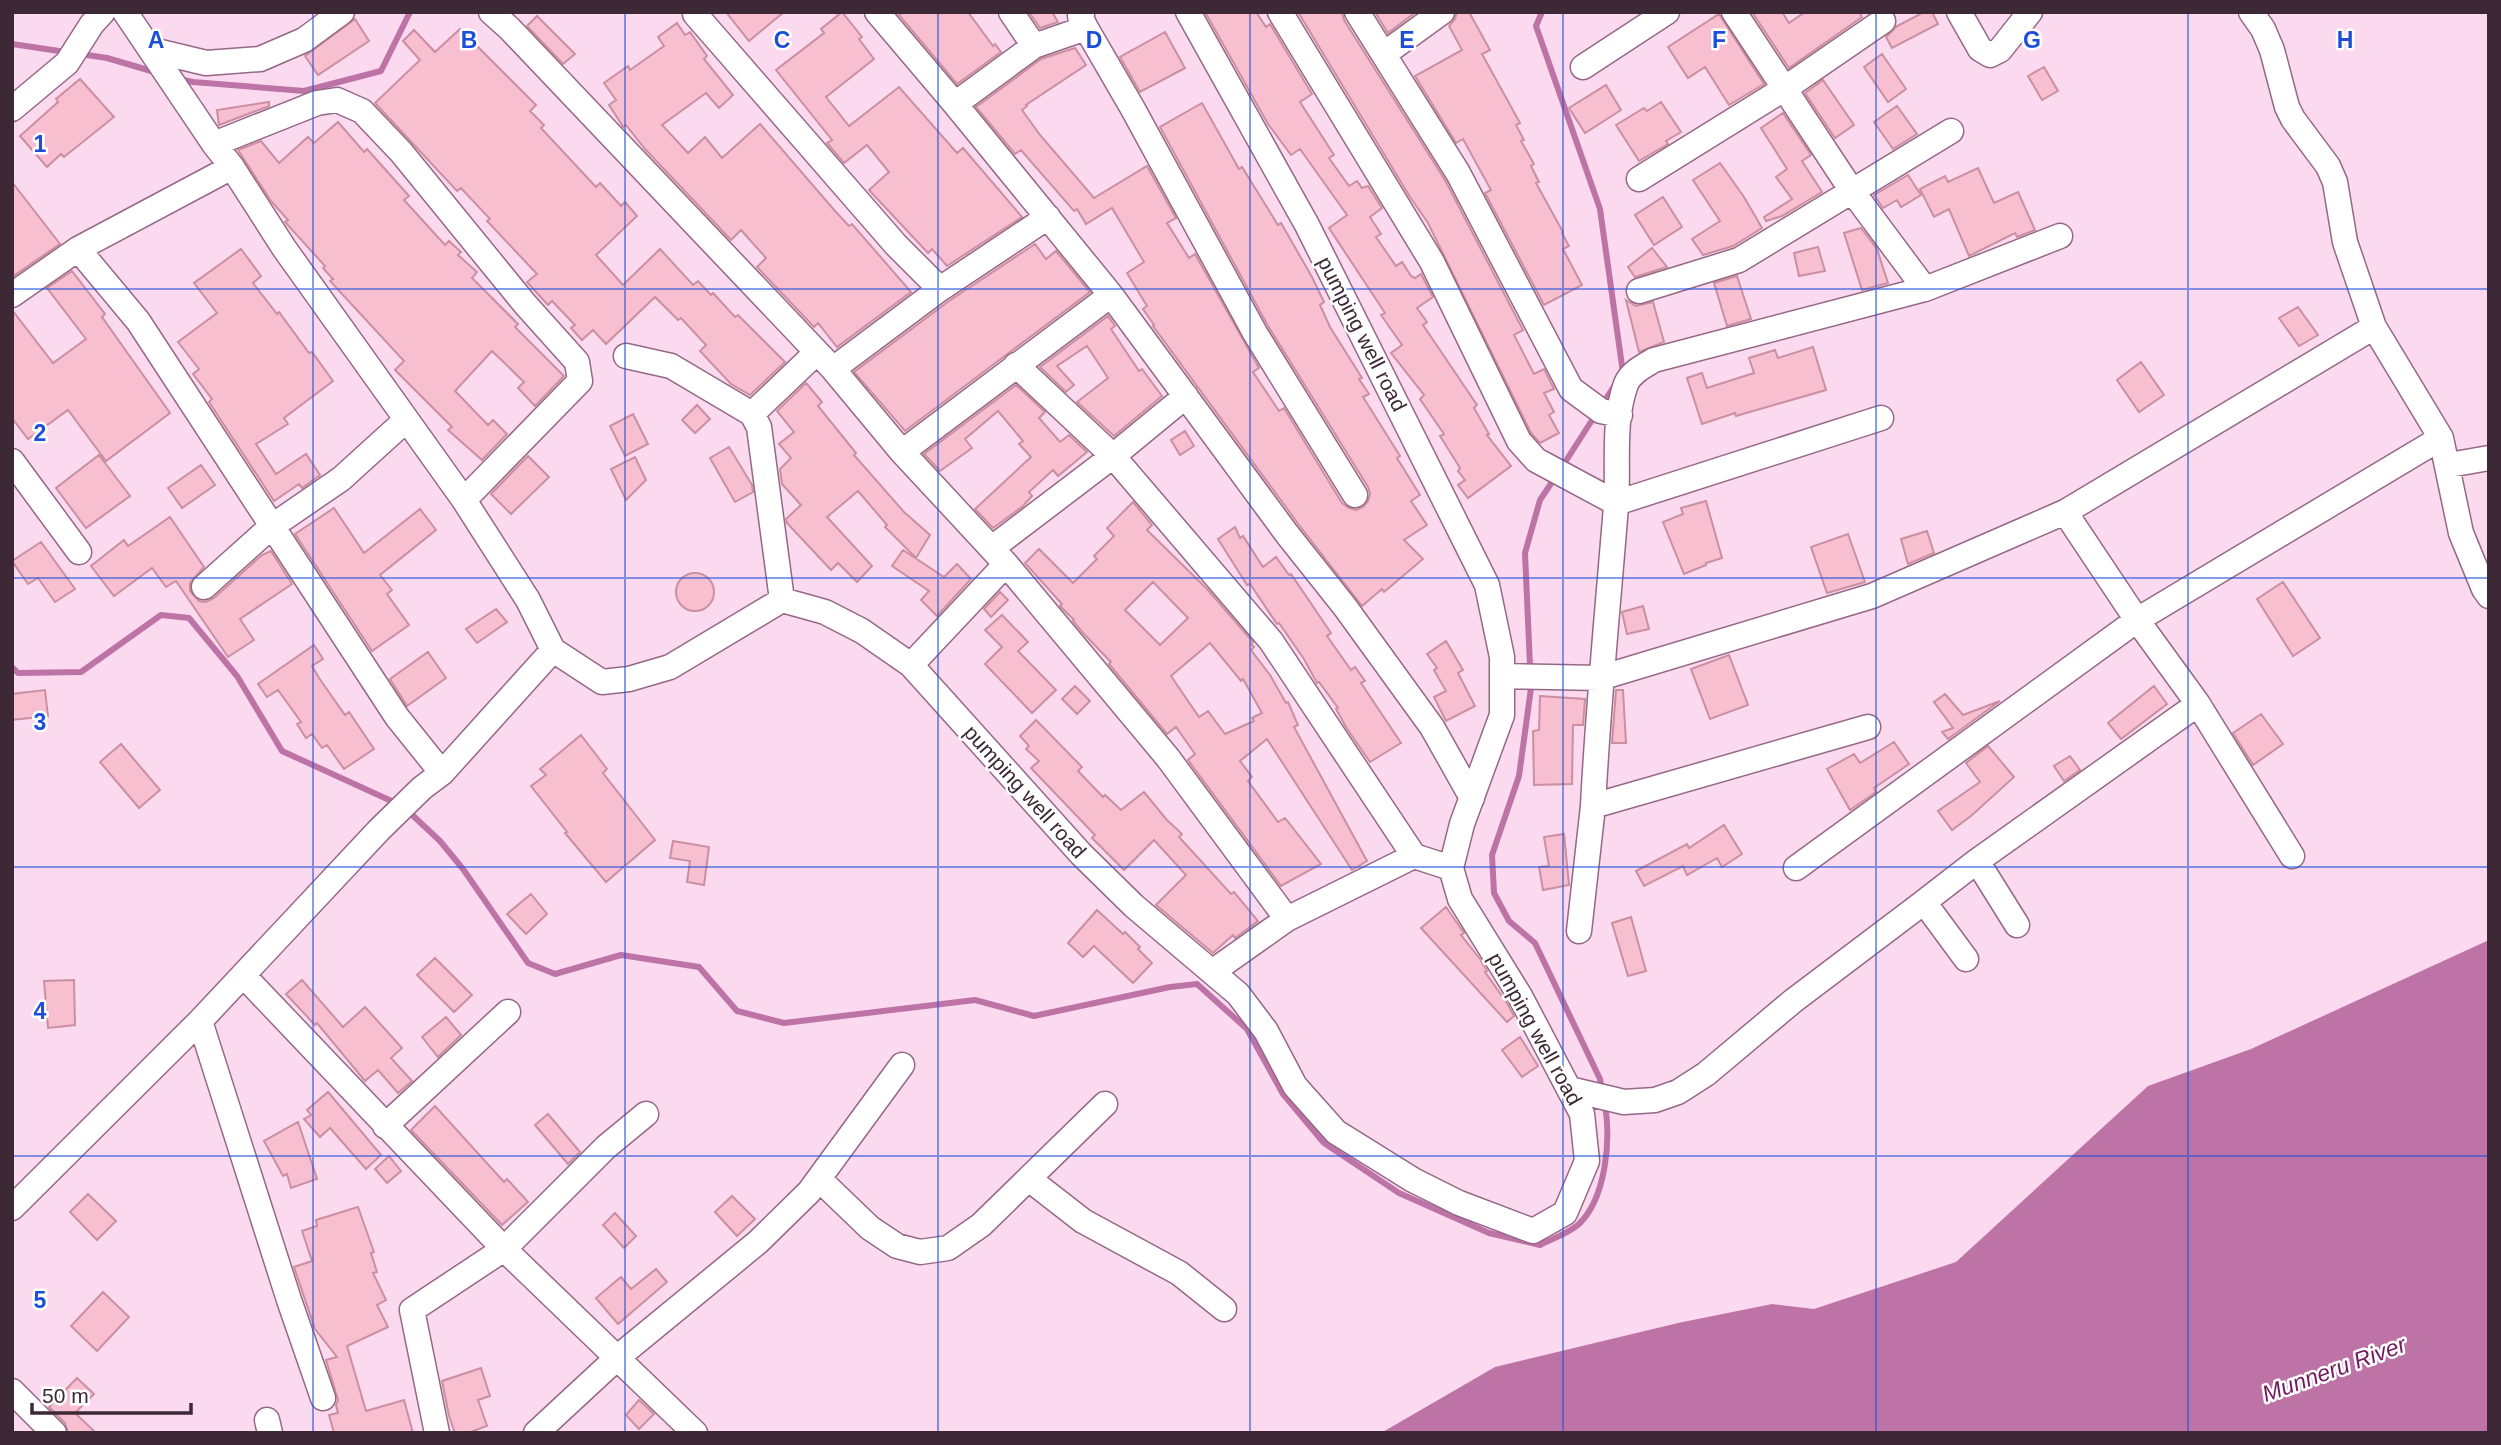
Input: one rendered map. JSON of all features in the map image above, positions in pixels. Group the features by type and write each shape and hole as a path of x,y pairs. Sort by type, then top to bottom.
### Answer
{"street":[{"path":"125,12 232,167 284,248 464,500 528,600 553,650 602,682 629,679 670,667 782,600 759,427 752,414 671,366 626,356"},
{"path":"155,55 206,63 260,59 304,40 342,12"},
{"path":"877,12 1111,295 1432,727 1472,798"},
{"path":"1011,12 1034,46"},
{"name":"pumping well road","path":"782,600 825,612 862,631 911,665 1081,855 1134,906 1238,994 1266,1031 1295,1086 1336,1132 1413,1180 1459,1203 1533,1231 1565,1213 1587,1161 1580,1092 1460,899 1451,868 1462,824 1502,715 1502,657 1487,585 1313,237 1188,12"},
{"path":"1280,12 1432,262 1519,441 1536,460 1616,503 1881,418"},
{"path":"1357,12 1458,173 1571,389 1610,413"},
{"path":"1384,54 1442,12"},
{"path":"1583,67 1667,12"},
{"path":"1734,12 1852,191 1925,289"},
{"path":"1959,12 1980,49 1990,55 2000,50 2031,12"},
{"path":"2251,12 2263,29 2272,50 2287,107 2328,166 2334,182 2345,242 2374,327 2441,438 2462,533 2489,596"},
{"path":"695,15 896,245 940,289"},
{"path":"507,17 824,361 902,452 999,556 1168,758 1287,919"},
{"path":"12,109 67,63 98,18"},
{"path":"955,104 1034,46 1086,20 1255,333 1354,495"},
{"path":"1639,179 1784,89 1883,21"},
{"path":"214,144 317,103 337,100 362,111 401,152 525,304 577,362 580,381 464,500"},
{"path":"1639,291 1739,260 1951,131"},
{"path":"12,295 78,250 232,167"},
{"path":"752,414 824,361 940,289 1048,217"},
{"path":"1579,930 1593,806 1600,678 1616,503 1610,413 1627,382 1633,374 1654,360 1925,289 2060,236"},
{"path":"78,250 138,321 397,718 442,773"},
{"path":"902,452 1111,295"},
{"path":"1502,676 1600,678 1872,596 2065,512 2374,327"},
{"path":"1016,365 1113,456 1271,640 1414,856 1451,868"},
{"path":"911,665 999,556 1186,396"},
{"path":"204,587 271,527 341,479 406,420"},
{"path":"1796,868 2137,620 2441,438"},
{"path":"2449,465 2489,458"},
{"path":"12,461 79,552"},
{"path":"2065,512 2137,620 2198,704 2292,856"},
{"path":"12,1208 200,1021 379,830 422,788 442,773 553,650"},
{"path":"1580,1092 1624,1102 1655,1100 1678,1092 1706,1074 1793,1001 1977,861 2198,704"},
{"path":"1593,806 1868,727"},
{"path":"1212,972 1287,919 1414,856"},
{"path":"1977,861 2017,925"},
{"path":"1924,902 1966,959"},
{"path":"243,975 504,1249 695,1433"},
{"path":"385,1126 508,1012"},
{"path":"200,1021 323,1398"},
{"path":"536,1433 618,1357 758,1242 809,1192 902,1065"},
{"path":"819,1178 870,1228 897,1246 920,1252 948,1248 981,1226 1105,1104"},
{"path":"438,1433 412,1310 504,1249 606,1147 646,1114"},
{"path":"1029,1179 1083,1221 1179,1273 1224,1309"},
{"path":"12,1391 54,1433"}],"water":[{"name":"Munneru River","path":"2489,940 2489,1433 1381,1433 1495,1367 1678,1323 1772,1304 1814,1309 1956,1262 2148,1086 2251,1049"}],"building":[{"path":"726,12 784,12 749,41"},
{"path":"842,12 862,37 859,39 874,59 826,97 849,126 899,87 957,153 963,148 1022,217 947,266 932,249 928,253 869,190 889,172 867,145 844,163 827,143 832,140 776,70 824,33 821,29"},
{"path":"903,12 968,12 993,46 995,44 1001,52 957,84 899,15"},
{"path":"1029,12 1052,12 1058,22 1040,28"},
{"path":"1205,12 1256,12 1266,27 1270,24 1312,94 1300,102 1334,155 1329,158 1349,186 1357,181 1362,188 1368,186 1382,208 1370,217 1381,234 1376,237 1396,266 1402,262 1415,278 1421,274 1433,297 1417,308 1427,322 1423,325 1477,405 1474,408 1489,434 1487,435 1511,466 1468,498 1458,485 1465,480 1440,436 1444,434 1420,399 1424,395 1391,353 1402,345 1381,315 1385,313 1329,228 1347,215 1300,149 1291,155 1268,124"},
{"path":"1298,12 1342,12 1344,20 1445,180 1523,330 1514,335 1534,374 1544,369 1554,389 1544,393 1554,412 1549,415 1559,433 1540,443 1531,433 1428,223"},
{"path":"1375,12 1416,12 1388,33"},
{"path":"1457,12 1469,12 1490,50 1482,54 1520,123 1516,125 1524,140 1521,141 1534,164 1531,166 1539,182 1536,183 1563,232 1569,246 1563,249 1582,285 1544,305 1485,193 1491,190 1463,139 1456,143 1415,76 1462,50 1449,26"},
{"path":"1752,12 1782,12 1789,23 1805,12 1859,12 1862,17 1789,68"},
{"path":"1924,12 1932,12 1938,24 1892,48 1886,37 1897,26"},
{"path":"1719,14 1764,84 1729,105 1705,67 1688,78 1668,47"},
{"path":"537,16 575,54 563,64 527,26"},
{"path":"355,19 369,41 318,75 305,56"},
{"path":"677,23 685,35 690,32 707,56 704,59 733,95 719,108 706,93 662,125 688,153 705,137 722,158 760,124 835,211 849,226 852,224 911,292 837,347 818,323 814,327 757,267 766,258 741,230 731,240 645,149 626,125 623,127 609,105 616,100 604,83 628,66 630,70 664,46 658,37"},
{"path":"460,29 536,105 530,111 544,125 541,128 596,187 600,183 621,206 625,202 637,216 596,255 623,285 660,249 693,285 698,281 711,295 713,293 735,317 738,315 785,362 750,395 731,384 700,351 706,345 681,318 678,320 655,297 606,344 593,330 582,340 571,328 575,325 552,301 548,305 527,282 537,274 487,221 490,219 461,188 457,191 375,103 420,60 403,41 414,30 435,52"},
{"path":"1165,32 1185,68 1140,92 1120,57"},
{"path":"1075,48 1086,65 1022,110 1094,198 1147,166 1176,218 1167,223 1189,258 1195,254 1259,368 1253,372 1279,411 1284,408 1342,503 1356,510 1368,501 1368,487 1268,326 1160,127 1202,103 1239,169 1242,167 1278,225 1281,223 1312,277 1324,302 1320,305 1330,327 1369,394 1363,397 1400,456 1397,458 1420,495 1411,501 1427,525 1404,540 1423,559 1384,592 1382,589 1362,606 1153,326 1143,309 1147,306 1127,273 1144,262 1112,208 1086,224 1077,209 1074,211 1021,150 1015,154 976,107 1041,59"},
{"path":"1882,54 1906,89 1888,102 1864,67"},
{"path":"2044,67 2058,91 2042,100 2028,76"},
{"path":"80,79 114,117 64,157 61,154 47,167 20,136"},
{"path":"1823,80 1854,125 1835,138 1805,93"},
{"path":"1606,85 1621,110 1585,133 1569,108"},
{"path":"269,102 269,106 219,125 217,110"},
{"path":"1661,102 1681,132 1666,141 1668,144 1639,161 1616,125 1644,108 1647,111"},
{"path":"1897,106 1917,134 1893,149 1874,122"},
{"path":"1783,113 1811,155 1802,161 1822,192 1782,216 1766,221 1764,217 1792,199 1776,177 1787,169 1761,128"},
{"path":"338,122 364,152 367,149 409,196 404,200 445,245 449,241 461,252 458,255 477,272 472,278 518,324 515,327 564,376 535,406 518,388 524,382 492,351 455,391 488,425 493,420 507,434 482,460 448,430 452,427 395,370 404,361 330,281 333,279 323,268 325,266 285,222 288,220 271,201 238,150 261,141 279,163 308,137 314,143"},
{"path":"1720,163 1762,228 1733,246 1703,255 1692,239 1720,221 1693,180"},
{"path":"1978,168 1994,203 2018,192 2035,230 2017,237 2015,233 1969,256 1949,209 1934,217 1920,189 1945,176 1948,182"},
{"path":"1908,175 1921,195 1901,207 1897,200 1883,208 1874,195"},
{"path":"12,182 60,244 12,277"},
{"path":"1663,197 1682,227 1654,245 1635,215"},
{"path":"1861,228 1877,249 1888,283 1862,290 1844,233"},
{"path":"1035,244 1046,259 1056,251 1090,292 905,431 854,372 949,301"},
{"path":"1818,247 1825,271 1799,276 1794,253"},
{"path":"1652,248 1667,267 1635,277 1628,267"},
{"path":"241,249 261,276 253,283 333,381 284,418 288,424 256,444 276,474 306,454 320,475 302,488 299,484 274,501 209,402 212,399 193,374 199,369 178,342 217,313 194,283"},
{"path":"72,271 105,314 102,317 170,413 106,461 68,410 28,439 12,418 12,310 53,363 86,339 47,288"},
{"path":"1737,276 1751,319 1727,326 1714,283"},
{"path":"1626,300 1636,306 1653,302 1664,342 1639,352"},
{"path":"2298,307 2318,335 2299,346 2279,318"},
{"path":"1108,316 1115,326 1111,329 1139,371 1142,369 1162,396 1114,436 1077,402 1108,378 1087,346 1057,366 1074,385 1066,392 1040,367"},
{"path":"1813,347 1826,390 1702,424 1687,378 1702,373 1707,388 1754,373 1749,358 1775,350 1778,358"},
{"path":"2141,362 2164,395 2139,412 2117,380"},
{"path":"806,383 822,402 818,406 856,453 854,455 904,512 930,535 916,558 885,527 887,525 858,491 827,517 872,566 857,582 838,563 831,570 787,523 786,519 801,505 782,484 780,469 791,458 779,444 794,432 777,411"},
{"path":"1016,385 1045,412 1039,418 1060,442 1069,435 1087,452 1058,476 1053,470 1029,492 1032,496 1023,506 993,528 975,509 1031,457 1019,444 1023,441 998,411 965,439 972,448 940,471 924,454"},
{"path":"697,405 710,419 695,433 682,420"},
{"path":"633,414 648,444 625,456 610,426"},
{"path":"1185,431 1194,446 1180,455 1171,440"},
{"path":"729,447 752,485 753,492 735,502 710,458"},
{"path":"99,455 130,496 86,528 56,488"},
{"path":"528,456 549,477 511,514 491,494"},
{"path":"635,457 646,480 626,500 611,469"},
{"path":"201,465 215,485 182,508 168,488"},
{"path":"1706,501 1722,558 1684,574 1663,522 1683,514 1681,508"},
{"path":"1133,502 1152,525 1147,530 1208,590 1253,642 1251,644 1254,647 1251,650 1286,703 1288,702 1298,725 1294,727 1367,861 1352,870 1267,739 1240,761 1252,777 1248,781 1278,822 1285,818 1321,864 1281,886 1188,760 1195,754 1176,727 1167,734 1109,664 1111,662 1025,563 1039,549 1073,583 1097,559 1094,556 1114,536 1107,528","holes":["1153,582 1188,618 1160,645 1125,610","1210,643 1241,681 1243,679 1262,713 1252,718 1254,721 1225,734 1208,711 1199,717 1171,676"]},
{"path":"334,508 364,553 420,509 436,530 380,575 392,590 387,594 409,625 372,651 295,534"},
{"path":"170,517 204,567 190,583 190,591 199,601 206,602 214,598 262,555 271,551 292,584 240,619 254,640 228,657 176,581 166,587 152,568 114,596 91,566 124,540 128,546"},
{"path":"1235,527 1240,538 1243,536 1263,567 1276,557 1289,575 1291,574 1331,633 1327,636 1351,670 1355,667 1365,681 1361,683 1401,743 1370,762 1346,727 1336,709 1338,708 1319,682 1317,683 1279,623 1277,624 1250,584 1247,585 1218,539"},
{"path":"1927,531 1934,553 1908,564 1901,539"},
{"path":"1848,534 1865,582 1827,593 1811,547"},
{"path":"41,542 75,589 55,602 38,578 28,584 12,561"},
{"path":"903,550 944,577 957,564 971,579 937,616 921,600 929,591 892,566"},
{"path":"695,573 708,579 714,592 708,605 695,611 682,605 676,592 682,579"},
{"path":"2283,582 2320,638 2293,656 2257,599"},
{"path":"1000,592 1008,600 991,617 984,609"},
{"path":"1643,606 1649,629 1627,634 1622,612"},
{"path":"496,609 507,622 477,643 466,629"},
{"path":"1002,615 1028,642 1018,651 1056,690 1032,713 985,664 1002,647 985,630"},
{"path":"1446,641 1463,670 1458,673 1475,706 1446,721 1434,697 1446,691 1434,670 1437,668 1427,654"},
{"path":"314,645 323,659 312,666 345,715 349,712 374,749 344,769 327,745 322,748 312,734 306,738 297,724 301,722 278,690 267,697 258,684"},
{"path":"428,652 446,678 407,706 390,679"},
{"path":"1729,655 1748,705 1710,719 1691,669"},
{"path":"1075,686 1090,701 1077,714 1062,699"},
{"path":"2154,686 2167,704 2121,739 2108,723"},
{"path":"45,690 48,716 12,720 12,694"},
{"path":"1616,690 1623,690 1626,743 1612,743"},
{"path":"1945,694 1963,715 2000,701 1948,739 1942,732 1953,728 1934,702"},
{"path":"1540,696 1585,699 1583,725 1573,725 1572,784 1534,785 1533,731 1539,730"},
{"path":"2261,714 2283,744 2253,765 2233,733"},
{"path":"1036,720 1082,767 1078,771 1103,797 1105,795 1121,810 1144,792 1182,834 1179,837 1231,894 1234,892 1258,921 1235,938 1233,935 1213,953 1156,905 1186,875 1154,840 1124,870 1092,838 1095,835 1031,768 1039,761 1026,749 1029,746 1020,736"},
{"path":"581,735 607,769 603,773 655,840 606,882 565,833 567,832 531,786 546,775 540,769"},
{"path":"1894,742 1909,764 1874,788 1876,792 1850,810 1827,769 1854,754 1860,763"},
{"path":"121,744 160,790 139,808 100,762"},
{"path":"1988,746 2014,777 1952,830 1938,811 1980,782 1966,763"},
{"path":"2070,756 2080,770 2064,781 2054,766"},
{"path":"1724,825 1742,854 1722,867 1717,858 1687,875 1683,866 1644,886 1636,871 1687,844 1689,848"},
{"path":"1564,834 1569,885 1543,890 1539,867 1549,866 1544,837"},
{"path":"673,841 709,847 704,885 687,882 690,861 670,858"},
{"path":"531,894 547,914 526,934 507,914"},
{"path":"1446,907 1514,1016 1507,1022 1421,928"},
{"path":"1097,910 1123,934 1125,932 1152,963 1133,983 1094,946 1083,957 1068,943"},
{"path":"1631,917 1646,971 1628,976 1612,923"},
{"path":"435,958 472,995 454,1012 417,975"},
{"path":"74,980 75,1025 48,1028 44,981"},
{"path":"302,980 343,1027 365,1007 402,1048 391,1058 412,1081 398,1093 378,1070 365,1081 317,1023 315,1025 286,994"},
{"path":"446,1017 461,1035 438,1057 422,1037"},
{"path":"1520,1037 1538,1066 1522,1077 1502,1050"},
{"path":"328,1092 381,1155 366,1169 330,1128 320,1137 304,1119 311,1115 307,1110"},
{"path":"435,1106 504,1182 507,1179 528,1202 502,1225 411,1130"},
{"path":"548,1114 580,1152 568,1164 535,1125"},
{"path":"298,1122 317,1179 291,1188 287,1174 283,1176 264,1141"},
{"path":"389,1156 401,1171 387,1183 375,1169"},
{"path":"88,1194 116,1221 97,1240 70,1212"},
{"path":"732,1196 755,1219 737,1236 715,1212"},
{"path":"358,1207 374,1252 371,1253 377,1272 373,1273 386,1300 377,1305 388,1327 347,1346 366,1411 404,1400 413,1433 334,1433 329,1415 338,1413 338,1400 326,1360 337,1357 315,1329 294,1267 312,1261 302,1231 317,1226 316,1220"},
{"path":"615,1213 636,1236 624,1248 603,1225"},
{"path":"656,1269 667,1282 618,1324 596,1298 621,1277 631,1289"},
{"path":"103,1292 129,1317 97,1351 71,1326"},
{"path":"481,1368 490,1396 478,1400 487,1426 468,1433 455,1433 442,1381"},
{"path":"77,1378 94,1394 75,1413 96,1433 68,1433 65,1423 49,1407"},
{"path":"639,1400 654,1414 639,1429 626,1415"}],"waterway":[{"path":"179,79 304,91 381,71 410,12"},
{"path":"1542,12 1536,26 1600,209 1623,373"},
{"path":"12,44 66,52"},
{"path":"80,54 107,58 158,73"},
{"path":"1602,405 1615,385"},
{"path":"1562,467 1596,414"},
{"path":"1530,666 1525,553 1540,500 1556,476"},
{"path":"12,667 18,673 81,672 161,615 189,618 237,676 282,751 398,804"},
{"path":"1531,688 1519,776 1492,855 1494,893 1509,921 1535,943 1600,1079 1602,1091"},
{"path":"407,810 440,841 463,869 528,963 555,974 621,955 699,967 737,1011 784,1023 975,1000 1034,1016 1170,987 1197,984 1247,1029 1283,1094 1324,1143 1399,1193 1489,1233 1540,1245 1579,1224 1588,1213 1601,1184 1607,1151 1605,1105"}]}
